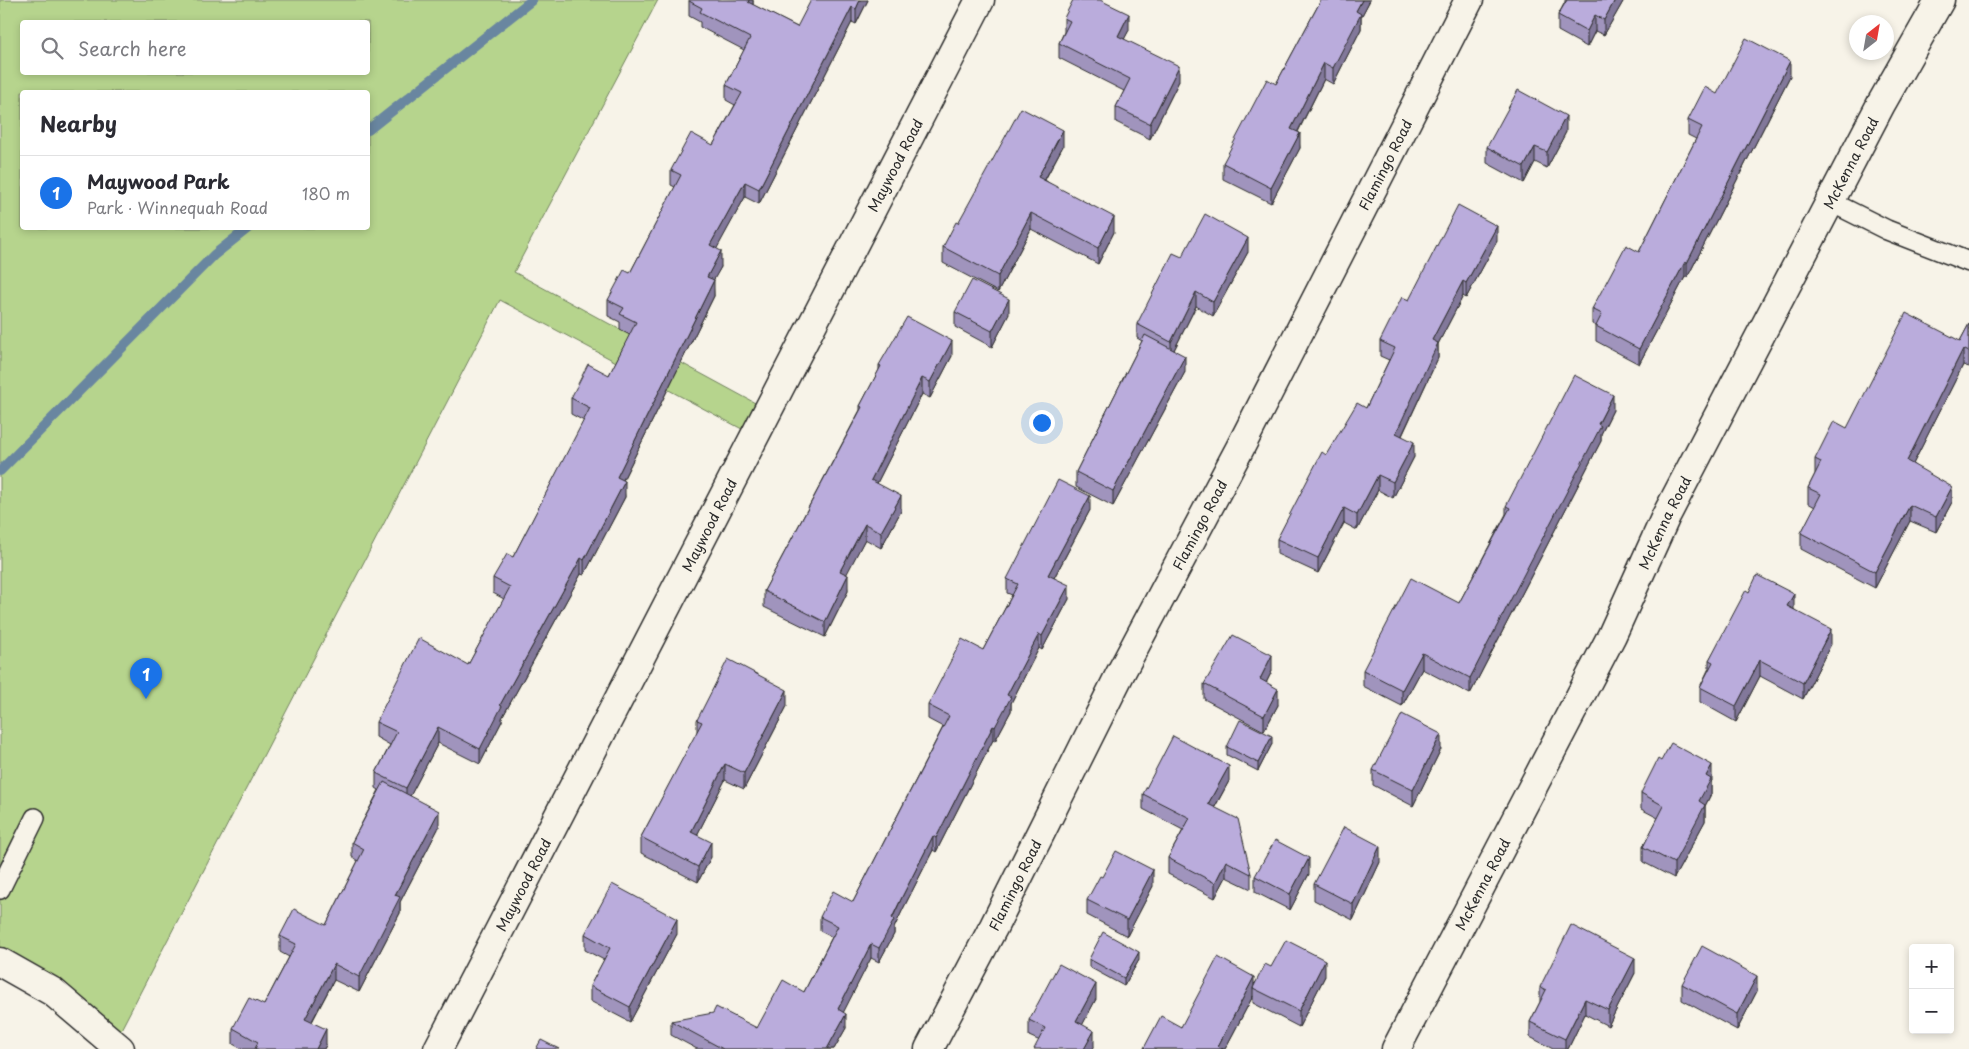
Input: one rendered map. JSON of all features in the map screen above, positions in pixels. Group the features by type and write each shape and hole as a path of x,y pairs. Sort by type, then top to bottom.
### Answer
{"street":[{"name":"Maywood Road","path":"438,1049 980,0"},
{"name":"Flamingo Road","path":"929,1049 1469,0"},
{"name":"McKenna Road","path":"1396,1049 1612,635 1666,516 1881,104 1940,0"},
{"path":"0,962 53,992 120,1049"}],"lane":[{"path":"1831,202 1887,230 1969,262"},
{"path":"0,889 35,818"}],"green space":[{"path":"0,0 658,0 514,272 768,410 755,436 500,300 114,1043 0,962"}],"building":[{"path":"689,0 749,0 748,2 797,27 811,0 860,0 856,9 852,7 759,189 745,182 710,245 721,251 707,277 714,280 617,477 625,481 584,560 581,558 500,705 502,706 480,749 438,727 406,788 376,773 397,732 376,722 419,638 468,665 510,587 493,578 507,554 513,557 590,408 571,398 588,364 609,375 636,322 620,314 624,308 608,300 624,270 630,273 681,175 671,170 691,133 713,145 742,93 726,85 750,38 700,12 702,8"},
{"path":"1073,0 1100,0 1129,14 1118,36 1179,66 1150,124 1116,107 1130,79 1059,43 1070,21 1064,18"},
{"path":"1321,0 1362,0 1356,11 1361,14 1333,68 1324,63 1291,129 1300,133 1271,188 1223,163 1267,79 1276,84"},
{"path":"1567,0 1615,0 1604,20 1595,15 1587,31 1558,15"},
{"path":"1746,38 1790,61 1687,263 1685,262 1639,349 1596,326 1602,314 1592,309 1626,245 1639,252 1702,127 1688,120 1705,87 1717,94"},
{"path":"1518,90 1566,116 1547,152 1535,147 1524,167 1487,147"},
{"path":"1021,108 1063,130 1038,177 1114,217 1098,248 1031,213 998,276 943,247"},
{"path":"1458,205 1497,226 1466,283 1463,281 1432,340 1438,343 1396,433 1414,442 1393,482 1378,475 1357,515 1344,508 1318,558 1277,539 1322,452 1326,455 1357,403 1366,408 1395,348 1380,341 1402,297 1409,300"},
{"path":"1205,214 1248,238 1213,302 1196,292 1171,342 1137,324 1173,253 1182,257"},
{"path":"972,280 1009,299 992,331 955,312"},
{"path":"1906,313 1960,341 1969,324 1969,352 1963,349 1907,461 1952,487 1936,517 1910,505 1875,572 1801,533 1821,494 1808,488 1821,462 1815,459 1834,421 1847,428"},
{"path":"907,317 952,341 930,382 922,378 871,480 901,496 881,532 865,524 840,571 848,575 825,622 764,591 862,407 860,406 881,366 879,365"},
{"path":"1145,335 1185,356 1113,491 1076,472"},
{"path":"1574,375 1613,395 1598,424 1601,426 1470,678 1422,653 1402,690 1363,670 1411,578 1459,603 1510,508 1506,506"},
{"path":"1058,480 1090,496 1048,575 1069,585 1042,636 1039,634 1007,695 1011,697 995,727 993,726 936,838 933,836 879,948 871,944 838,1009 846,1014 827,1049 723,1049 671,1021 713,1013 716,1007 757,1028 783,980 804,992 838,926 820,917 833,891 853,902 949,716 928,705 962,639 983,650 1018,584 1007,579"},
{"path":"1757,575 1794,594 1787,606 1831,629 1803,683 1760,660 1736,706 1700,687 1713,662 1709,660 1746,590 1749,592"},
{"path":"1233,635 1272,655 1260,679 1278,689 1264,716 1204,684"},
{"path":"728,659 787,690 744,773 725,764 691,832 711,842 698,867 641,837 702,722 697,720"},
{"path":"1402,714 1441,734 1413,790 1373,770"},
{"path":"1240,720 1272,736 1258,763 1227,747"},
{"path":"1173,736 1229,766 1208,804 1238,819 1251,874 1226,861 1215,883 1168,858 1190,818 1143,794"},
{"path":"1671,743 1712,765 1706,776 1711,779 1699,801 1705,805 1674,863 1643,847 1664,806 1641,793 1658,759 1661,761"},
{"path":"384,782 439,811 395,895 400,897 359,977 334,964 305,1019 326,1029 316,1049 255,1049 258,1042 233,1028 249,998 264,1005 296,944 280,936 294,909 326,925 364,849 352,842"},
{"path":"1344,827 1380,846 1353,904 1314,884"},
{"path":"1275,840 1309,858 1290,894 1255,876"},
{"path":"1116,851 1153,870 1127,920 1087,900"},
{"path":"612,884 677,919 630,1007 590,986 610,948 585,934"},
{"path":"1571,925 1635,958 1608,1010 1585,999 1565,1039 1530,1022 1546,990 1540,987"},
{"path":"1103,932 1139,952 1124,978 1089,959"},
{"path":"1286,940 1325,960 1299,1011 1253,988 1265,964 1271,967"},
{"path":"1702,946 1757,976 1737,1014 1682,984"},
{"path":"1218,957 1254,977 1218,1046 1223,1049 1144,1048 1161,1016 1181,1027"},
{"path":"1059,964 1096,984 1076,1021 1094,1031 1084,1049 1034,1049 1045,1028 1029,1020"},
{"path":"541,1040 559,1049 536,1049"}],"waterway":[{"path":"370,128 532,0"},
{"path":"0,471 214,255 245,230"}],"place":[{"name":"Maywood Park","path":"146,699"}]}
